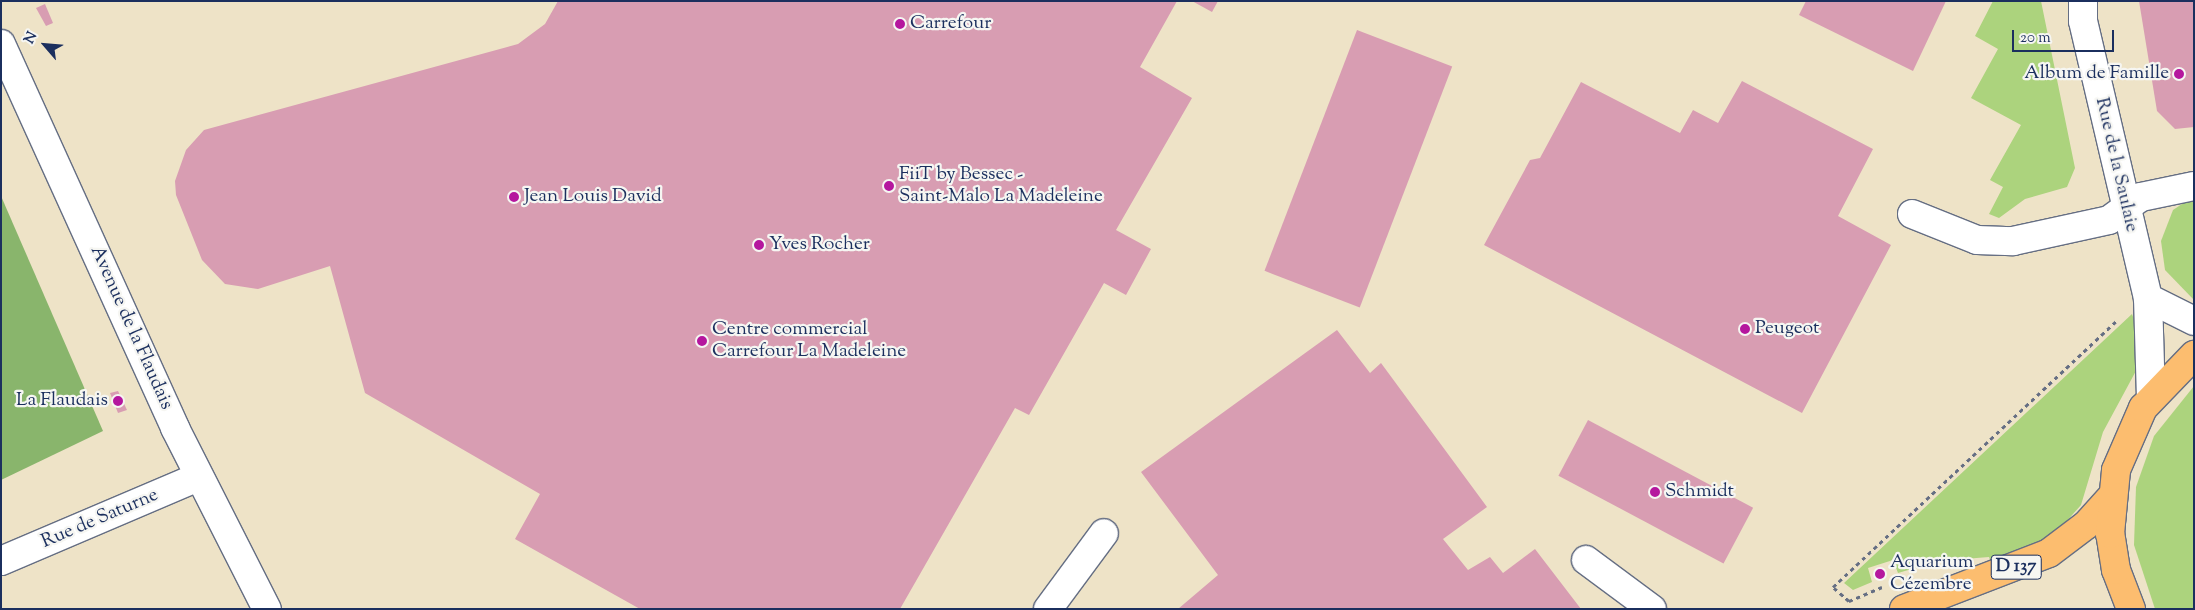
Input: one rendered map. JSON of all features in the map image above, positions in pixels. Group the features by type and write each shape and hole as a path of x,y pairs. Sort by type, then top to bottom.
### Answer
{"main road":[{"path":"2131,609 2112,552 2111,497 2124,444 2151,397 2194,355"},
{"name":"D 137","path":"1904,609 2049,553 2086,525 2111,497"}],"street":[{"name":"Rue de la Saulaie","path":"2083,1 2083,21 2124,205 2147,295 2151,397"},
{"name":"Avenue de la Flaudais","path":"1,44 198,477 267,609"},
{"path":"1912,214 1977,240 2013,241 2109,220 2124,205 2194,186"},
{"path":"2147,295 2194,321"},
{"name":"Rue de Saturne","path":"1,561 198,477"},
{"path":"1048,609 1104,532"},
{"path":"1586,560 1652,609"}],"path":[{"path":"1886,585 1849,602 1833,587 2147,295"}],"green space":[{"path":"1993,1 2041,1 2075,168 2067,187 2025,199 1999,218 1989,214 2003,187 1990,180 2021,125 1971,98 1998,49 1975,36"},
{"path":"1,196 103,431 1,480"},
{"path":"2194,196 2194,300 2165,270 2161,241 2173,210"},
{"path":"2132,314 2138,331 2137,369 2103,432 2081,505 2049,541 1992,566 1989,557 1939,561 1898,573 1893,560 1868,568 1872,582 1853,590 1844,583"},
{"path":"2194,386 2194,609 2155,609 2134,545 2136,487 2154,436"}],"building":[{"name":"Centre commercial Carrefour La Madeleine","path":"558,1 1177,1 1140,67 1192,98 1116,230 1151,249 1126,295 1104,283 1029,415 1015,408 900,609 640,609 515,539 540,494 365,393 330,266 258,289 225,284 202,260 176,195 175,181 186,150 204,130 518,44 545,24"},
{"path":"1192,1 1218,1 1212,12"},
{"path":"1806,1 1946,1 1913,71 1799,15"},
{"path":"2139,1 2194,1 2194,127 2175,129 2157,111"},
{"path":"45,4 53,23 46,26 36,8"},
{"path":"1357,30 1452,67 1360,307 1265,271"},
{"name":"Peugeot","path":"1742,81 1873,149 1838,216 1891,245 1802,413 1484,245 1530,160 1540,158 1581,82 1680,133 1693,110 1718,123"},
{"path":"1337,330 1370,373 1381,363 1487,507 1443,539 1468,570 1490,557 1503,573 1535,549 1581,609 1178,609 1218,575 1141,472"},
{"path":"118,391 127,410 118,413 110,393"},
{"name":"Schmidt","path":"1588,420 1753,508 1724,563 1558,476"}],"place":[{"name":"Carrefour","path":"900,24"},
{"name":"Album de Famille","path":"2179,74"},
{"name":"FiiT by Bessec - Saint-Malo La Madeleine","path":"889,186"},
{"name":"Jean Louis David","path":"514,197"},
{"name":"Yves Rocher","path":"759,245"},
{"name":"Peugeot","path":"1745,329"},
{"name":"Centre commercial Carrefour La Madeleine","path":"702,341"},
{"name":"La Flaudais","path":"118,401"},
{"name":"Schmidt","path":"1655,492"},
{"name":"Aquarium Cézembre","path":"1880,574"}]}
